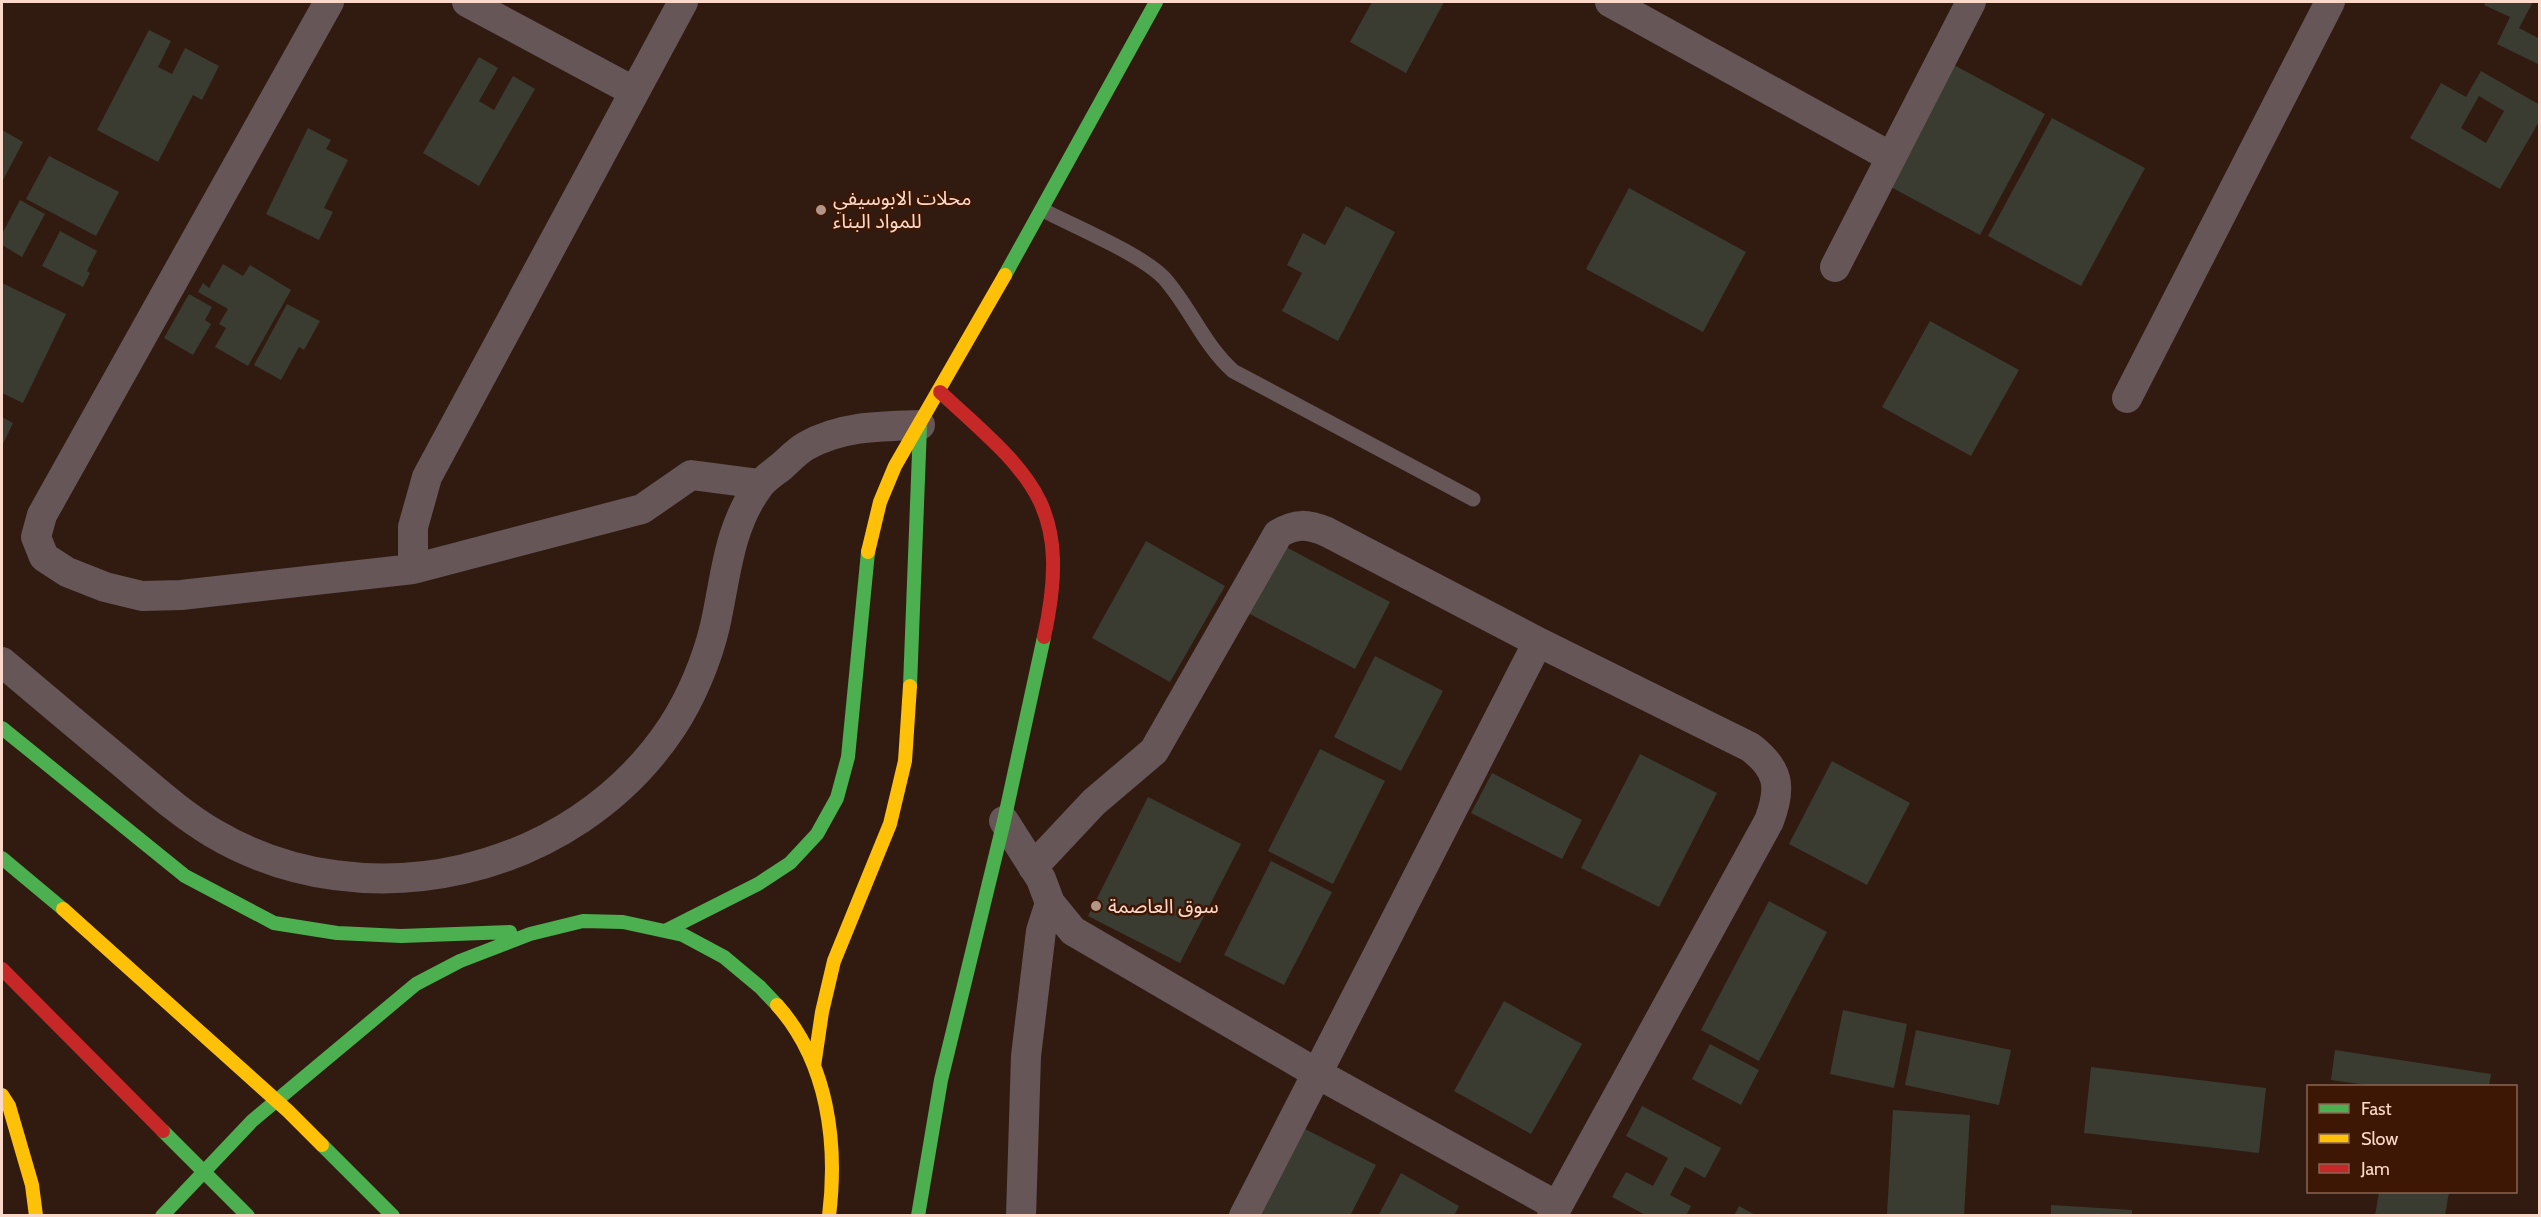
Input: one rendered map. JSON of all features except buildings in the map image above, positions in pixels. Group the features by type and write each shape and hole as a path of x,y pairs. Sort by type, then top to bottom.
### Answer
{"main road":[{"path":"667,930 758,884 790,863 816,834 837,798 848,757 869,538 880,502 895,466 940,392 1043,210 1156,2"},
{"path":"918,1215 941,1080 1004,821 1051,605 1054,572 1052,539 1045,507 1026,477 940,392"},
{"path":"814,1066 822,1011 834,961 890,824 905,761 913,651 920,425"},
{"path":"2,728 185,876 274,922 337,933 400,936 542,931"},
{"path":"2,858 63,909 288,1111 393,1215"},
{"path":"162,1215 252,1121 416,984 460,961 542,931 583,921 623,922 667,930 724,957 760,987 793,1023 814,1066 826,1104 833,1144 833,1185 829,1215"},
{"path":"2,969 248,1215"},
{"path":"2,1095 9,1106 32,1185 36,1215"}],"street":[{"path":"329,2 42,515 36,537 44,557 67,572 105,587 141,596 181,595 413,569 642,509 691,476 760,484"},
{"path":"467,2 633,91"},
{"path":"413,569 413,527 427,477 683,2"},
{"path":"1610,2 1891,157"},
{"path":"1835,267 1971,2"},
{"path":"2127,398 2330,2"},
{"path":"2,662 155,791 213,833 278,862 348,877 420,878 490,862 555,837 599,806 639,770 672,727 698,679 715,627 723,573 736,526 760,484 806,446 862,426 920,425"},
{"path":"1004,821 1033,867 1050,903 1074,931 1554,1211 1769,821 1777,801 1776,779 1767,760 1750,747 1538,642 1327,532 1310,525 1293,525 1278,534 1154,751 1095,802 1033,867"},
{"path":"1244,1215 1538,642"},
{"path":"1021,1215 1026,1056 1041,931 1050,903"}],"lane":[{"path":"1043,210 1153,268 1174,292 1215,355 1233,371 1473,499"}],"traffic: fast":[{"path":"1005,275 1156,2"},
{"path":"910,686 920,427"},
{"path":"667,930 758,884 790,863 817,834 837,798 848,757 868,552"},
{"path":"918,1216 941,1080 1004,821 1044,637"},
{"path":"2,728 185,876 274,923 337,933 401,936 510,932"},
{"path":"2,858 63,909"},
{"path":"162,1216 252,1121 416,984 460,961 530,934 583,921 623,922 683,935 724,957 760,987 777,1005"},
{"path":"163,1131 248,1216"},
{"path":"322,1145 393,1216"}],"traffic: slow":[{"path":"868,552 880,502 895,466 1005,275"},
{"path":"814,1066 822,1012 834,961 890,824 905,761 910,686"},
{"path":"63,909 288,1111 322,1145"},
{"path":"777,1005 794,1027 808,1052 826,1104 832,1160 829,1216"},
{"path":"2,1095 9,1106 32,1185 36,1216"}],"traffic: jam":[{"path":"940,392 999,447 1021,471 1037,496 1048,523 1053,554 1052,592 1044,637"},
{"path":"2,969 163,1131"}],"place":[{"name":"محلات الابوسيفي للمواد البناء","path":"821,210"},
{"name":"سوق العاصمة","path":"1096,906"}]}
